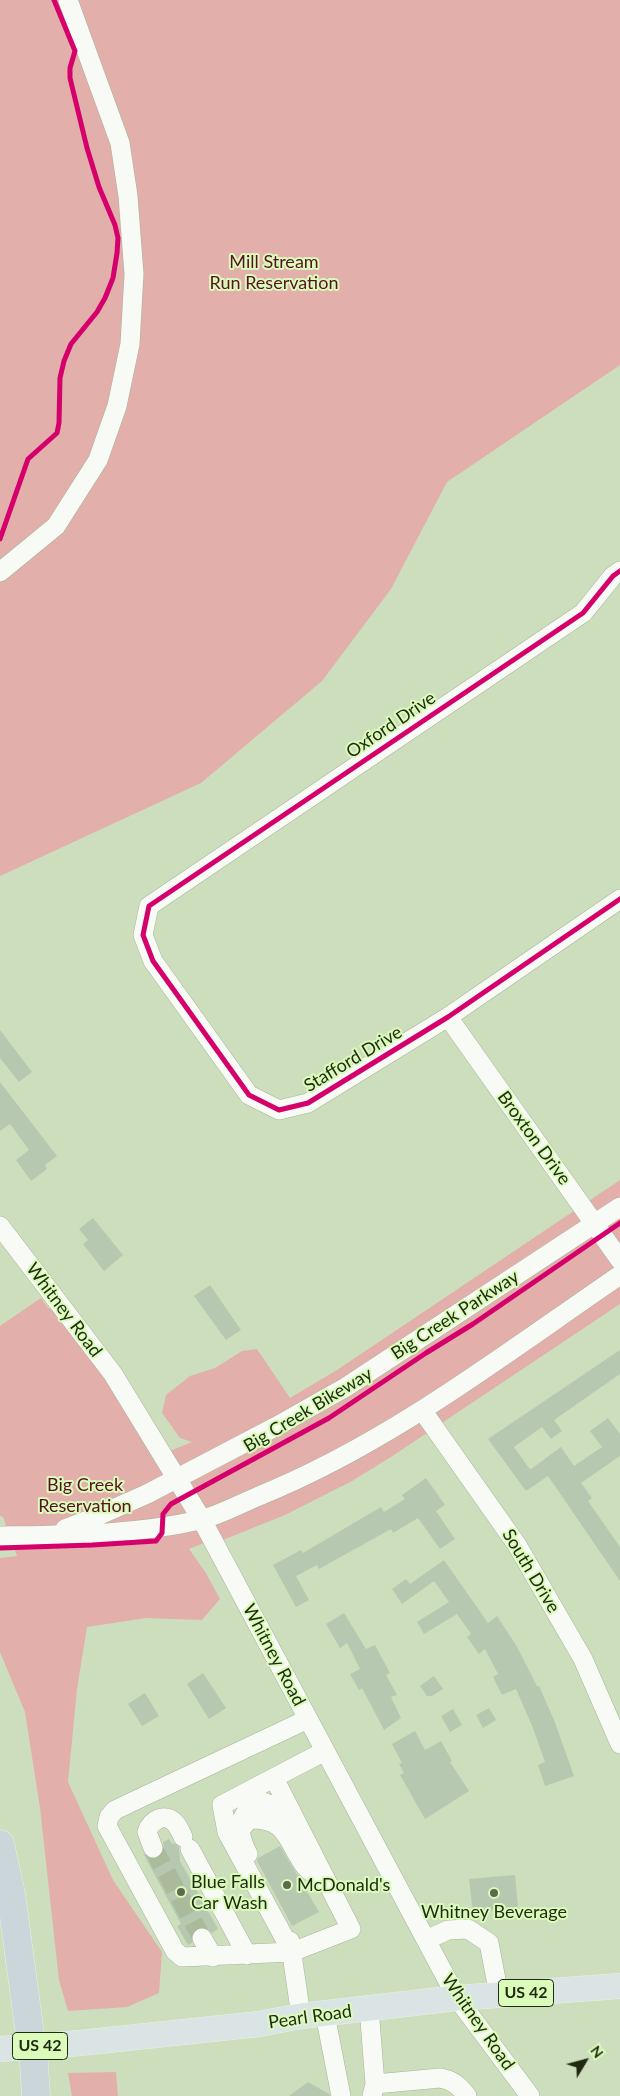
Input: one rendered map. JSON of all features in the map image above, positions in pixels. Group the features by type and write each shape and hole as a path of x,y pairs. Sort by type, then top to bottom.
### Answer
{"highway":[{"path":"0,1844 11,1894 34,2064 36,2096"}],"main road":[{"name":"Pearl Road","path":"0,2049 259,2024 301,2016 457,1998 620,1986"}],"street":[{"path":"0,572 56,526 98,460 117,406 130,344 134,274 128,196 120,143 68,0"},
{"name":"Oxford Drive","path":"168,892 583,613 613,576 620,571"},
{"name":"Stafford Drive","path":"168,892 149,906 143,935 153,961 249,1095 279,1110 308,1103 448,1017 620,898"},
{"name":"Broxton Drive","path":"448,1017 620,1260"},
{"name":"Big Creek Parkway","path":"44,1535 86,1521 147,1494 277,1426 346,1387 620,1207"},
{"name":"Whitney Road","path":"0,1226 113,1374 178,1478 457,1998 530,2096"},
{"name":"Big Creek Parkway","path":"0,1536 119,1532 158,1528 202,1520 282,1487 350,1454 422,1410 620,1275"},
{"name":"South Drive","path":"422,1410 516,1545 583,1659 620,1744"},
{"path":"274,1778 351,1929 292,1952 182,1957 175,1951 107,1826 108,1817 115,1810 308,1719"},
{"path":"292,1952 227,1832 222,1805 325,1751"},
{"path":"153,1848 146,1832 153,1821 159,1818 168,1819 175,1823 247,1955"},
{"path":"301,2016 288,1926 241,1840 242,1828 249,1819 262,1819 277,1824 286,1832 305,1867 327,1882"},
{"path":"426,1940 448,1930 468,1929 489,1943 499,1995"},
{"path":"202,1938 213,1957"},
{"path":"370,2008 373,2090 418,2080 440,2078 451,2080 467,2096"},
{"path":"326,2014 341,2096"},
{"path":"391,2096 418,2080"}],"green space":[{"name":"Mill Stream Run Reservation","path":"0,0 620,0 620,365 447,482 391,589 322,681 201,783 0,876"},
{"name":"Big Creek Reservation","path":"620,1180 620,1304 352,1481 285,1515 208,1546 206,1542 189,1549 206,1573 220,1599 202,1620 146,1618 87,1627 77,1689 68,1782 113,1880 162,1952 159,1993 127,2007 68,2011 59,1980 40,1808 25,1712 0,1652 0,1558 17,1556 3,1517 0,1516 0,1326 41,1298 49,1309 59,1304 160,1455 192,1442 180,1438 162,1413 166,1395 190,1376 215,1368 242,1351 257,1349 290,1398 337,1370"},
{"path":"116,2072 118,2096 72,2096 68,2073"}],"building":[{"path":"0,1030 32,1072 19,1082 0,1058"},
{"path":"0,1082 57,1156 45,1165 47,1169 31,1181 16,1160 29,1150 10,1124 0,1131"},
{"path":"93,1218 123,1255 104,1271 83,1244 88,1240 79,1229"},
{"path":"210,1285 241,1330 226,1340 194,1296"},
{"path":"620,1350 620,1374 554,1420 562,1431 551,1439 542,1427 514,1447 531,1469 561,1447 574,1466 602,1447 590,1431 608,1418 620,1434 620,1456 581,1483 592,1498 588,1501 620,1547 620,1581 548,1476 526,1491 488,1439"},
{"path":"426,1478 445,1505 436,1511 455,1539 440,1549 418,1518 393,1533 391,1529 319,1569 317,1565 296,1576 309,1600 296,1607 273,1565 301,1550 303,1553 381,1507 384,1512 405,1499 402,1495"},
{"path":"444,1560 488,1623 497,1616 516,1645 537,1686 539,1686 554,1720 574,1776 545,1786 538,1765 545,1762 516,1689 502,1695 493,1677 498,1674 485,1649 479,1654 467,1637 471,1634 457,1614 424,1634 417,1622 449,1602 434,1581 402,1604 392,1589 406,1579 410,1584"},
{"path":"344,1613 366,1649 375,1645 390,1673 386,1675 397,1695 391,1697 401,1718 384,1730 362,1688 359,1690 350,1674 360,1669 347,1643 340,1648 326,1624"},
{"path":"203,1673 226,1708 209,1719 187,1684"},
{"path":"434,1676 443,1689 432,1696 427,1696 420,1686"},
{"path":"145,1693 159,1716 142,1726 128,1704"},
{"path":"489,1708 496,1720 483,1728 476,1715"},
{"path":"453,1709 462,1725 450,1732 441,1716"},
{"path":"415,1731 425,1750 441,1741 452,1761 450,1762 469,1791 425,1819 400,1775 404,1773 399,1764 402,1763 392,1744"},
{"name":"Blue Falls Car Wash","path":"169,1839 172,1844 179,1847 180,1861 218,1929 212,1933 207,1928 197,1928 192,1933 192,1943 188,1945 177,1926 181,1924 143,1853 151,1859 157,1858 164,1850 163,1842"},
{"name":"McDonald's","path":"280,1846 319,1912 292,1926 257,1861 258,1858"},
{"name":"Whitney Beverage","path":"515,1875 518,1907 473,1913 469,1879"},
{"path":"308,2082 329,2094 330,2096 289,2096"}],"tunnel":[{"path":"153,1848 202,1938"}],"cycle path":[{"path":"0,539 28,459 57,433 60,378 64,361 71,344 97,312 105,298 113,278 117,253 118,238 115,225 99,187 87,148 70,78 70,68 75,51 54,0"},
{"path":"620,571 613,576 583,613 149,906 143,935 153,961 249,1095 279,1110 308,1103 448,1017 620,899"},
{"name":"Big Creek Bikeway","path":"0,1548 156,1541 162,1533 163,1514 171,1504 329,1418 473,1324 620,1223"}],"place":[{"name":"McDonald's","path":"287,1885"},
{"name":"Blue Falls Car Wash","path":"181,1892"},
{"name":"Whitney Beverage","path":"494,1893"}]}
